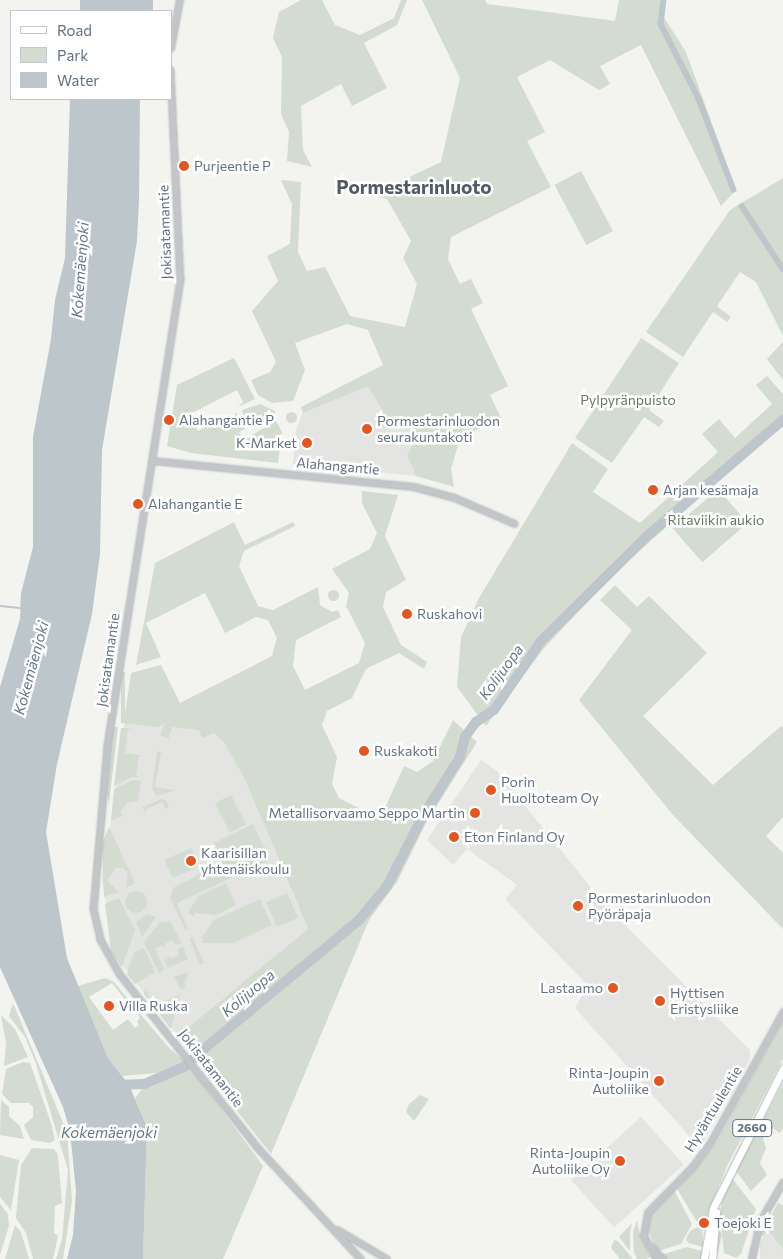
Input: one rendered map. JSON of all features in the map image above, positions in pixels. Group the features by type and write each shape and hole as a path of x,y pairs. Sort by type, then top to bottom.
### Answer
{"main road":[{"name":"2660","path":"722,1187 783,1069"},
{"path":"704,1259 713,1208 722,1187"},
{"path":"712,1259 716,1212 722,1187"}],"street":[{"path":"172,44 180,0"},
{"name":"Jokisatamantie","path":"172,91 181,280 108,747 94,910 101,940 111,962 260,1150 294,1188 334,1227"},
{"name":"Alahangantie","path":"153,461 414,487 455,498 515,524"},
{"name":"Hyväntuulentie","path":"644,1236 648,1212 693,1167 712,1143 783,1013"},
{"path":"752,1259 761,1221 783,1183"},
{"path":"334,1227 361,1259"},
{"path":"334,1227 387,1259"},
{"path":"644,1236 656,1259"},
{"path":"644,1236 663,1259"}],"shaded area":[{"path":"368,385 392,426 412,431 415,440 407,455 416,476 293,464 296,429 303,413"},
{"name":"Kaarisillan yhtenäiskoulu","path":"125,719 210,728 224,742 245,780 308,930 178,1036 118,960 106,904 102,880 104,843 110,827"},
{"path":"481,760 497,771 605,905 750,1050 750,1059 700,1148 575,1008 588,986 505,899 517,885 467,849 453,865 427,840"},
{"path":"641,1117 684,1165 614,1227 571,1180"},
{"path":"768,1231 783,1249 783,1259 760,1259 760,1243"}],"green space":[{"path":"301,0 322,0 335,25 360,35 394,18 401,0 407,0 397,25 364,43 387,88 352,106 341,84 301,106 303,150 312,167 287,161 289,132 281,114 282,57 273,38 279,12"},
{"path":"422,0 485,0 487,4 615,21 619,0 665,0 663,16 686,52 736,190 721,206 641,45 600,66 610,84 599,90 550,60 517,77 545,132 527,141 551,187 451,237 448,259 460,284 471,279 483,303 471,309 508,386 490,395 501,418 460,438 451,469 454,487 416,476 407,455 415,440 412,431 392,427 368,386 303,413 301,407 383,365 368,330 347,324 295,343 305,370 293,401 272,403 258,395 251,380 270,372 276,362 252,311 278,281 267,256 290,244 292,204 281,180 301,182 298,252 307,271 325,267 350,316 405,327 417,284 403,258 411,241 387,199 372,195 376,190 386,188 441,162 460,78"},
{"path":"581,171 613,231 586,245 555,185"},
{"path":"783,178 783,336 756,282 740,272 717,306 731,317 727,322 713,312 683,357 646,332 730,210"},
{"name":"Pylpyränpuisto","path":"641,338 679,363 649,410 664,421 659,427 644,417 612,463 575,438"},
{"path":"783,342 783,380 767,359"},
{"path":"234,358 255,399 238,407 243,402 237,390 192,413 194,424 198,431 218,420 220,424 235,417 236,412 245,429 239,432 243,440 276,421 282,432 278,463 191,453 167,446 177,385"},
{"path":"767,376 783,394 783,425 622,566 544,648 486,726 457,687 461,637 479,598 572,443 608,469 593,492 640,523 718,452 702,434 719,419 735,438 772,404 756,385"},
{"path":"260,404 275,411 274,416 264,420 261,414 250,421 252,425 248,427 242,410"},
{"path":"289,412 293,412 296,417 295,421 289,422 286,419 286,415"},
{"name":"Ritaviikin aukio","path":"718,489 748,523 702,562 673,528"},
{"path":"362,491 398,495 385,536 406,580 386,592 383,607 401,645 427,662 424,669 399,653 366,669 352,698 327,711 322,725 337,757 332,784 339,798 380,819 404,766 417,772 433,761 453,720 477,742 426,823 397,882 369,920 271,1154 178,1036 308,929 245,780 224,742 214,733 202,738 199,730 172,727 169,738 160,735 165,723 158,727 121,723 122,714 125,714 131,673 161,665 180,703 272,656 277,638 268,620 256,617 225,633 205,593 146,623 161,657 136,665 155,563 234,522 245,545 293,522 295,526 244,551 239,566 258,606 273,610 318,587 320,605 332,612 338,610 341,617 296,640 293,666 305,690 359,663 365,643 346,606 349,593 332,569 370,549 377,533 362,503"},
{"path":"615,585 637,607 649,596 707,653 643,716 713,785 781,726 783,728 783,817 766,836 783,853 783,929 673,815 579,700 632,630 600,600"},
{"path":"333,589 339,595 333,601 327,595"},
{"path":"121,672 125,672 125,723 121,723"},
{"path":"112,727 118,727 109,804 107,793"},
{"path":"121,728 133,728 128,729 125,753 143,756 139,757 136,776 142,777 132,777 114,786"},
{"path":"157,751 161,752 155,787 175,790 157,796 152,789"},
{"path":"133,780 141,781 138,801 127,803 121,811 122,816 111,821 114,789"},
{"path":"231,795 246,824 230,833 215,803"},
{"path":"161,799 166,800 169,807 166,809 162,802 145,810 145,814 143,807"},
{"path":"253,824 270,860 177,903 188,929 185,929 170,898 173,888 214,867 219,877 227,873 214,843"},
{"path":"109,827 135,883 126,888 128,874 123,868 116,868 107,881 119,892 104,897 102,844"},
{"path":"191,848 199,866 173,878 165,860"},
{"path":"226,883 236,905 216,915 194,913 195,917 188,913 198,896"},
{"path":"136,891 144,894 147,902 144,910 136,913 128,910 125,902 128,894"},
{"path":"287,893 298,918 277,927 266,902"},
{"path":"119,898 135,930 122,967 111,951 105,904"},
{"path":"260,899 272,925 233,943 203,943 202,937 214,920"},
{"path":"147,914 156,917 142,937 136,922"},
{"path":"170,921 182,943 176,945 172,940 165,944 165,948 162,945 155,949 164,969 159,973 144,942 160,922"},
{"path":"192,936 204,963 200,965 190,940"},
{"path":"183,946 188,959 168,968 163,958 166,961 168,956 172,958 179,955 177,949"},
{"path":"144,948 155,972 135,984 127,974 134,952"},
{"path":"188,972 184,989 181,990 174,977"},
{"path":"105,978 114,982 132,1004 130,1006 112,983 89,997 113,1030 128,1019 135,1028 139,1025 137,1021 140,1018 135,1008 170,1049 186,1062 157,1073 122,1076 108,1058 78,986"},
{"path":"146,990 154,1006 180,994 171,1029 143,993"},
{"path":"13,1003 67,1132 72,1201 63,1259 56,1259 62,1239 68,1170 36,1064 25,1037 9,1016"},
{"path":"1,1015 15,1029 28,1057 4,1066 6,1043"},
{"path":"783,1020 783,1059 727,1166 706,1218 697,1222 677,1189 715,1145"},
{"path":"23,1062 30,1063 51,1123 55,1140 50,1143 31,1140 24,1125 33,1117 33,1107 29,1103 11,1103 2,1094 6,1069"},
{"path":"191,1068 263,1166 223,1259 143,1259 147,1127 135,1098 142,1089"},
{"path":"783,1083 783,1128 780,1133 768,1125 762,1134 766,1148 760,1163 767,1175 751,1191 736,1171"},
{"path":"420,1095 429,1099 414,1121 406,1112 409,1104"},
{"path":"1,1100 9,1107 9,1116 20,1126 24,1139 0,1135"},
{"path":"32,1148 54,1149 58,1155 62,1203 55,1206 54,1233 58,1236 53,1259 33,1259 26,1233 16,1218 21,1165"},
{"path":"0,1155 19,1160 11,1210 0,1197"},
{"path":"731,1177 756,1209 741,1254 736,1258 724,1253 720,1214 723,1196"},
{"path":"674,1190 692,1224 681,1244 658,1251 646,1228 650,1214"},
{"path":"778,1203 783,1205 783,1249 768,1231 763,1237 761,1234"},
{"path":"0,1204 8,1214 9,1226 0,1255"},
{"path":"637,1220 640,1235 650,1257 647,1259 637,1259 634,1252 633,1232"},
{"path":"632,1223 630,1232 630,1251 619,1237"},
{"path":"15,1225 21,1232 29,1259 5,1259"},
{"path":"702,1225 703,1247 688,1243 686,1239 690,1231"},
{"path":"718,1227 722,1234 718,1252 715,1251"},
{"path":"614,1240 618,1241 633,1259 620,1259 611,1248"},
{"path":"687,1247 702,1251 702,1259 666,1259 661,1255"}],"water":[{"path":"80,0 153,0 153,10 80,10"},
{"name":"Kokemäenjoki","path":"70,100 140,100 137,241 102,450 100,554 92,614 57,764 46,832 67,958 108,1058 129,1085 147,1127 143,1259 67,1259 73,1235 76,1191 70,1131 63,1107 0,967 0,687 20,619 21,593 33,547 33,437 51,339 55,300 65,258"}],"waterway":[{"path":"664,0 661,24 699,99 734,190"},
{"path":"742,206 783,269"},
{"name":"Kolijuopa","path":"199,1053 359,920 387,886 423,816 460,757 465,737 476,722 494,710 541,641 647,536 783,420"},
{"path":"0,606 20,608"},
{"name":"Kolijuopa","path":"116,1085 144,1084 184,1067 194,1058"}],"place":[{"name":"Purjeentie P","path":"184,166"},
{"name":"Alahangantie P","path":"169,420"},
{"name":"Pormestarinluodon seurakuntakoti","path":"367,429"},
{"name":"K-Market","path":"307,443"},
{"name":"Arjan kesämaja","path":"653,490"},
{"name":"Alahangantie E","path":"138,504"},
{"name":"Ruskahovi","path":"407,614"},
{"name":"Ruskakoti","path":"364,751"},
{"name":"Porin Huoltoteam Oy","path":"491,790"},
{"name":"Metallisorvaamo Seppo Martin","path":"475,813"},
{"name":"Eton Finland Oy","path":"454,837"},
{"name":"Kaarisillan yhtenäiskoulu","path":"191,861"},
{"name":"Pormestarinluodon Pyöräpaja","path":"578,906"},
{"name":"Lastaamo","path":"613,988"},
{"name":"Hyttisen Eristysliike","path":"660,1001"},
{"name":"Villa Ruska","path":"109,1006"},
{"name":"Rinta-Joupin Autoliike","path":"659,1081"},
{"name":"Rinta-Joupin Autoliike Oy","path":"620,1161"},
{"name":"Toejoki E","path":"704,1223"}],"district":[{"name":"Pormestarinluoto","path":"414,187"}]}
